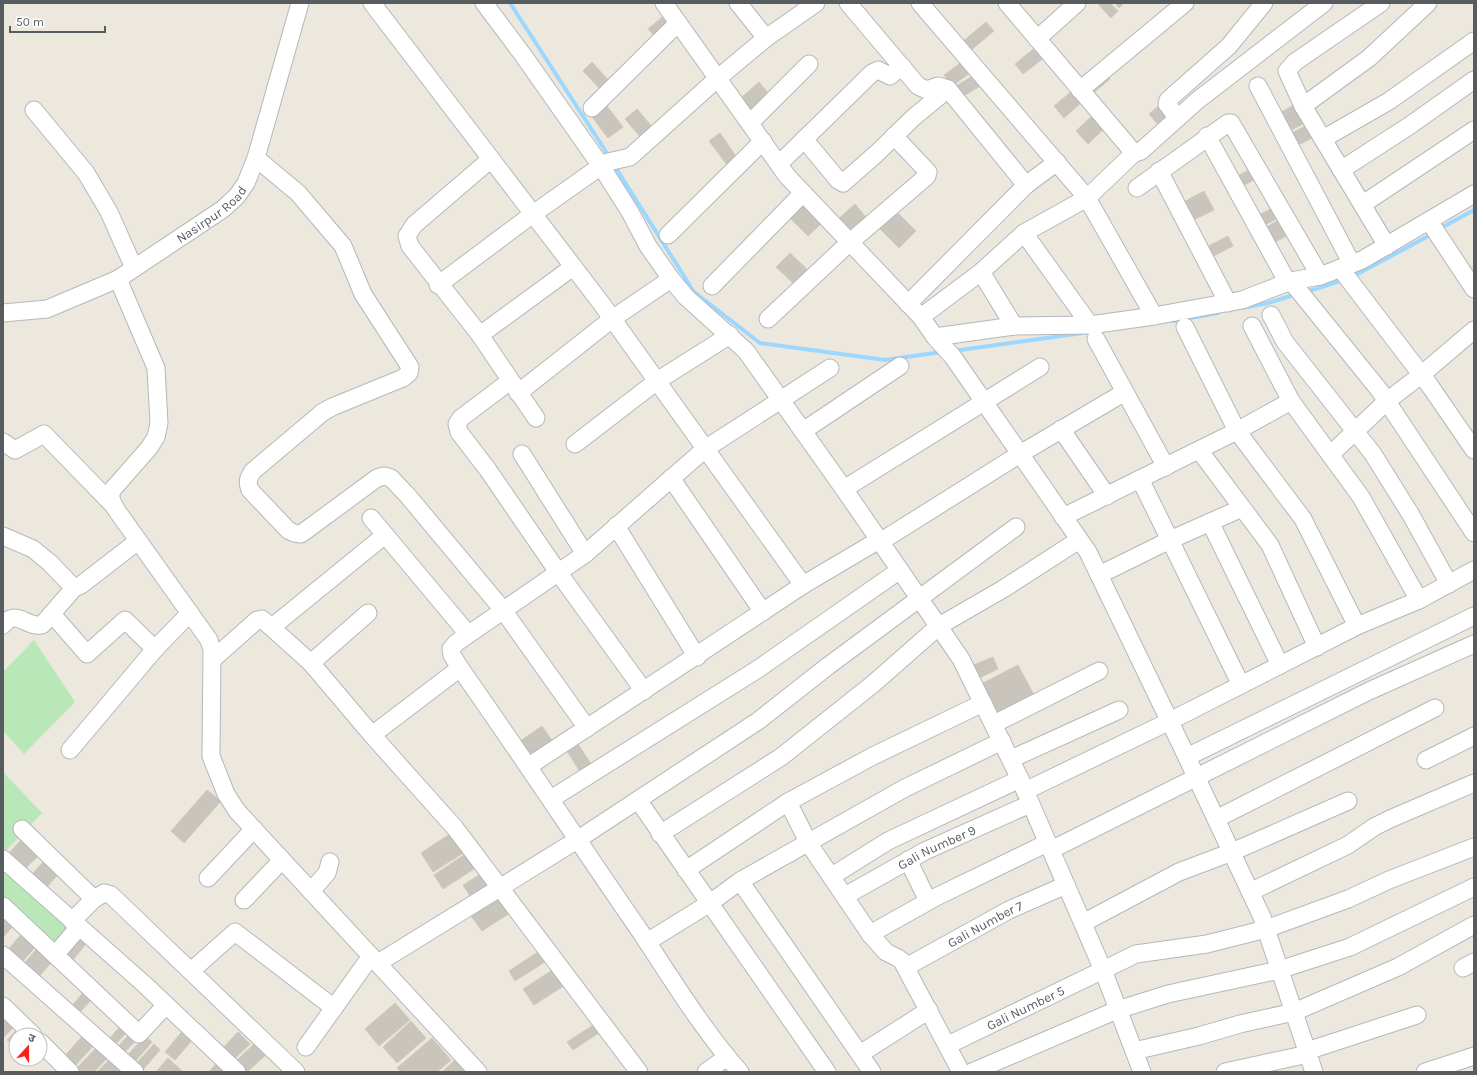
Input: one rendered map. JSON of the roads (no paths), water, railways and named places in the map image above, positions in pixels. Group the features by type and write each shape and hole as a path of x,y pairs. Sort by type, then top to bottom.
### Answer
{"street":[{"name":"Nasirpur Road","path":"3,313 47,309 118,279 224,209 238,196 246,183 256,158 300,3"},
{"path":"372,3 574,267 803,586"},
{"path":"484,3 523,55 611,163 630,212 648,246 671,279 686,297 746,351 844,489 961,659 1002,741 1083,923 1103,970 1117,1010 1142,1072"},
{"path":"664,3 779,164 803,193 849,243 921,317 953,357 1088,552 1170,721 1250,892 1266,930 1314,1072"},
{"path":"738,3 766,38"},
{"path":"848,3 923,89 928,90 938,86 948,89 1026,185"},
{"path":"920,3 1087,198 1154,316"},
{"path":"1007,3 1134,153"},
{"path":"1037,39 1077,3"},
{"path":"1080,90 1185,3"},
{"path":"1177,117 1167,104 1168,100 1229,46 1264,3"},
{"path":"921,317 981,272 1024,233 1087,198 1134,153 1141,151 1177,117 1324,3"},
{"path":"1381,3 1290,67 1287,71 1303,106 1388,246"},
{"path":"1303,106 1369,58 1428,3"},
{"path":"438,285 533,214 611,163 634,154 718,78 766,38 813,4"},
{"path":"592,108 678,23"},
{"path":"1323,139 1389,101 1474,41"},
{"path":"750,123 809,64"},
{"path":"779,164 872,73 878,70 890,76 902,66"},
{"path":"1341,170 1409,126 1474,80"},
{"path":"1258,86 1346,271 1474,450"},
{"path":"804,139 838,180 843,183 914,117 948,89"},
{"path":"34,110 86,173 109,212 134,268"},
{"path":"1137,188 1207,136 1228,123 1231,123 1320,276"},
{"path":"1363,204 1474,130"},
{"path":"768,319 849,243 927,176 928,172 894,136"},
{"path":"1207,136 1294,286 1387,401 1474,533"},
{"path":"668,235 763,142"},
{"path":"256,158 298,193 343,246 363,294 410,367 409,373 403,378 332,406 323,412 248,477 247,483 250,490 288,530 301,534 377,478 384,476 391,478 408,496 503,610 587,728"},
{"path":"491,159 414,226 407,236 410,246 438,285 480,335 536,418"},
{"path":"908,304 1026,185 1057,162"},
{"path":"1159,171 1228,303"},
{"path":"712,286 803,193"},
{"path":"938,340 1014,326 1093,332 1154,316 1228,303 1294,286 1320,276 1346,271 1388,246 1433,228 1474,194"},
{"path":"1433,228 1474,290"},
{"path":"1024,233 1093,332 1166,467"},
{"path":"480,335 574,267"},
{"path":"981,272 1014,326"},
{"path":"115,508 110,496 113,489 150,448 156,437 159,423 156,368 118,279"},
{"path":"644,691 558,572 488,470 459,432 457,424 461,418 514,387 671,279"},
{"path":"1272,315 1285,342 1373,454 1411,515 1449,584"},
{"path":"1252,326 1290,401 1361,497 1419,600"},
{"path":"1185,327 1238,431 1303,519 1356,626"},
{"path":"1330,455 1387,401 1421,375 1474,330"},
{"path":"575,444 657,381 730,335"},
{"path":"803,431 900,366"},
{"path":"844,489 1040,367"},
{"path":"740,1072 727,1057 577,840 529,766 460,668 452,655 451,649 468,634 585,554 705,449 782,401 830,368"},
{"path":"529,766 803,586 879,540 880,542 1020,454 1125,392"},
{"path":"1063,517 1238,431 1290,401"},
{"path":"1061,429 1107,496"},
{"path":"3,442 15,450 44,434 115,508 209,640 212,650 211,756 226,794 237,811 478,1072"},
{"path":"1199,450 1270,545 1317,647"},
{"path":"522,454 585,554"},
{"path":"671,478 762,612"},
{"path":"1140,479 1241,685"},
{"path":"1099,575 1170,540 1242,508"},
{"path":"371,518 468,634"},
{"path":"1210,522 1280,665"},
{"path":"616,526 697,657"},
{"path":"306,1047 334,1008 374,960 500,887 577,840 758,721 919,598 1016,527"},
{"path":"272,627 385,535"},
{"path":"3,536 33,549 50,563 74,588"},
{"path":"3,625 10,618 16,618 34,625 42,625 74,588 81,585 138,540"},
{"path":"660,834 781,757 873,684 939,626 1003,589 1079,540"},
{"path":"551,799 758,669 840,610 900,570"},
{"path":"832,876 888,841 1025,791 1170,721 1356,626 1419,600 1474,570"},
{"path":"70,750 154,649 190,613"},
{"path":"311,663 368,613"},
{"path":"52,614 86,654 125,620 154,649"},
{"path":"1187,758 1474,616"},
{"path":"212,660 257,620 262,619 311,663 372,735 455,828 639,1072"},
{"path":"870,934 928,901 1196,778 1369,691 1474,644"},
{"path":"372,735 460,668"},
{"path":"994,724 1099,671"},
{"path":"686,870 788,802 873,756 983,703"},
{"path":"1216,819 1435,708"},
{"path":"1010,759 1118,710"},
{"path":"1426,760 1474,736"},
{"path":"647,942 710,903 740,881 808,842 905,788 1002,741"},
{"path":"1250,892 1348,845 1374,827 1390,819 1474,783"},
{"name":"Gali Number 9","path":"845,896 1025,791"},
{"path":"638,800 660,834 710,903 827,1072"},
{"path":"1083,923 1179,872 1232,852 1348,801"},
{"path":"788,802 808,842 870,934 886,952 898,958 906,967 961,1072"},
{"path":"22,829 94,900"},
{"path":"208,878 254,829"},
{"name":"Gali Number 5","path":"948,1045 1136,954 1207,944 1266,930 1348,899 1389,880 1474,848"},
{"path":"3,859 166,1005 237,1072"},
{"path":"244,900 282,860"},
{"path":"908,860 928,901"},
{"path":"312,892 327,873 330,862"},
{"path":"740,881 872,1072"},
{"name":"Gali Number 7","path":"906,967 1009,910 1066,885"},
{"path":"972,1072 1117,1010 1168,994 1280,970 1350,947 1474,887"},
{"path":"55,955 94,900 104,893 111,895 296,1072"},
{"path":"3,906 139,1034 166,1005"},
{"path":"1134,1051 1294,1012 1398,967 1474,925"},
{"path":"191,971 235,932 334,1008"},
{"path":"3,955 135,1072"},
{"path":"3,1006 25,1027"},
{"path":"860,1054 928,1010"},
{"path":"1226,1072 1307,1053 1417,1015"},
{"path":"48,1050 70,1072"},
{"path":"1425,1072 1474,1056"},
{"path":"706,1072 727,1057"}],"waterway":[{"path":"510,3 610,158"},
{"path":"614,165 694,292 760,343 885,360 942,352"},
{"path":"1439,229 1474,210"},
{"path":"1352,277 1432,234"},
{"path":"1306,292 1343,280"},
{"path":"1242,308 1268,303 1297,294"},
{"path":"1173,321 1218,313"},
{"path":"953,351 1083,333"}]}
